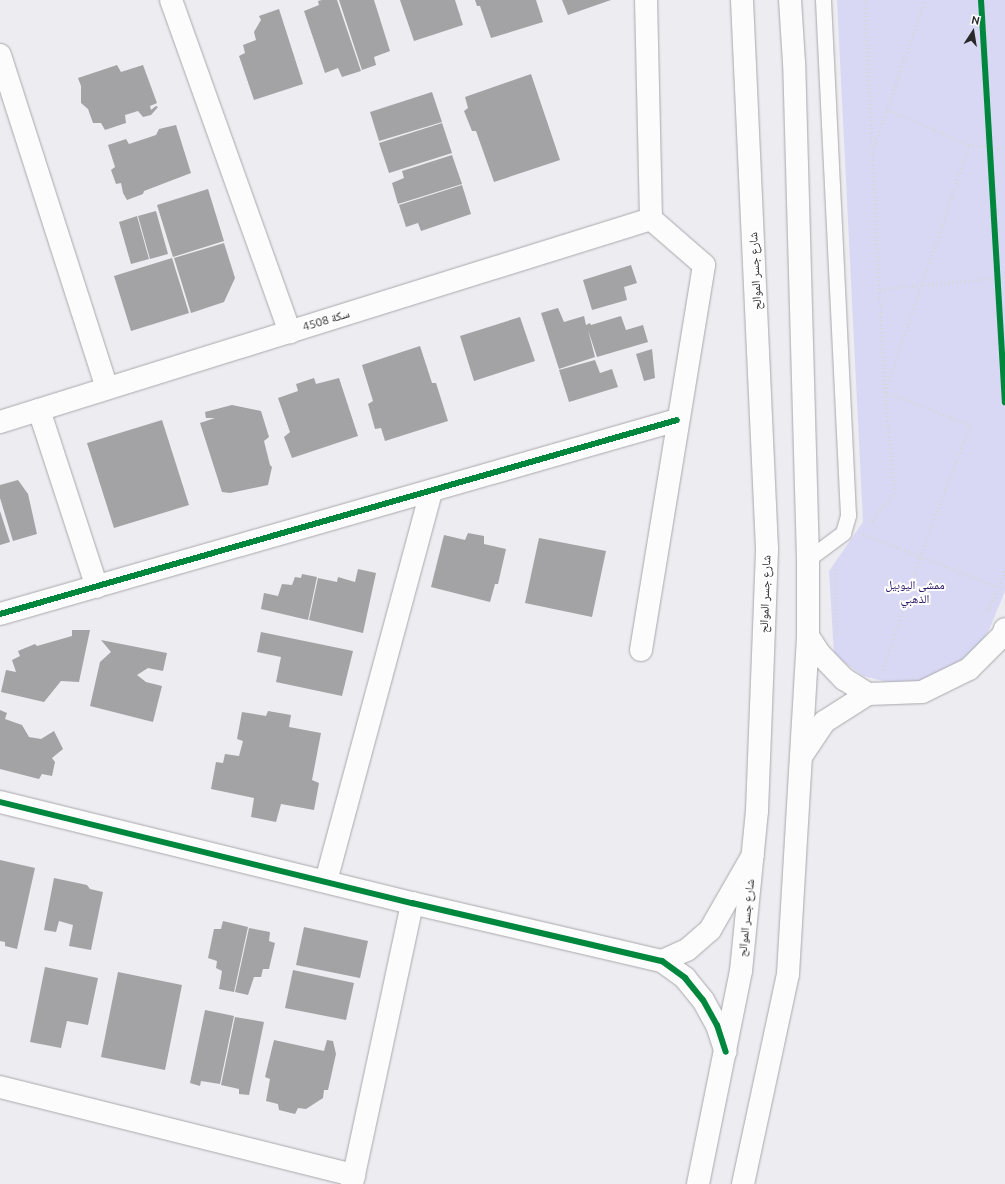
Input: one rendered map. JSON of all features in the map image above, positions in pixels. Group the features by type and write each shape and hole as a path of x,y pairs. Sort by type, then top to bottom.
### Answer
{"street":[{"path":"171,0 290,332"},
{"path":"641,650 677,420 704,265 651,219 646,0"},
{"name":"شارع جسر الموالح","path":"698,1184 726,1052 741,971 757,811 767,549 742,0"},
{"path":"743,1184 788,974 808,636 808,559 794,63 790,0"},
{"path":"0,55 108,388"},
{"name":"سكة 4508","path":"0,422 651,219"},
{"path":"39,410 97,587"},
{"path":"0,614 677,420"},
{"path":"326,881 431,491"},
{"path":"801,756 824,722 868,694 922,692 969,670 1003,635 1005,629"},
{"path":"808,636 819,653 844,679 868,694"},
{"path":"0,802 412,903 662,960 685,978 703,1000 717,1025 726,1052"},
{"path":"662,960 688,950 710,930 753,855"},
{"path":"0,1087 353,1179 412,903"}],"lane":[{"path":"808,559 843,533 848,515 823,0"}],"path":[{"path":"858,539 895,492 885,392 865,0"},
{"path":"873,150 925,0"},
{"path":"887,109 969,146 1005,149"},
{"path":"991,140 992,155"},
{"path":"885,392 969,146"},
{"path":"996,270 997,286"},
{"path":"880,289 1005,277"},
{"path":"883,671 920,557 970,425 885,392"},
{"path":"862,534 999,587"},
{"path":"837,638 836,565 840,560"},
{"path":"987,613 1005,570"},
{"path":"876,668 890,672"}],"green space":[{"name":"ممشى اليوبيل الذهبي","path":"837,0 1005,0 1005,591 989,630 969,660 923,683 904,686 863,676 834,655 829,571 863,522"}],"building":[{"path":"337,0 361,71 342,77 338,68 325,73 304,11 319,5 318,1"},
{"path":"339,0 374,0 390,51 374,57 376,65 362,70"},
{"path":"400,0 455,0 463,25 414,41"},
{"path":"475,0 536,0 543,22 491,38 480,6 477,6"},
{"path":"562,0 611,0 568,15"},
{"path":"279,9 303,84 254,100 239,56 245,53 243,45 256,40 254,32 261,20 259,16"},
{"path":"117,65 121,72 143,65 157,103 150,106 151,110 156,106 158,107 151,115 143,117 138,111 125,115 126,123 105,130 101,123 93,123 88,109 81,103 81,86 78,78"},
{"path":"531,74 560,160 494,182 476,131 472,131 464,111 468,108 465,97"},
{"path":"432,92 442,122 379,141 370,112"},
{"path":"442,123 452,153 389,173 379,143"},
{"path":"176,125 191,173 144,191 143,194 127,200 123,193 121,183 116,184 111,170 115,167 108,145 126,139 129,144 156,135 159,129"},
{"path":"452,155 462,184 398,204 392,183 404,178 402,171"},
{"path":"462,185 471,214 421,231 418,223 406,227 399,205"},
{"path":"208,189 224,241 173,257 157,205"},
{"path":"156,211 168,254 150,259 138,216"},
{"path":"137,216 149,259 131,264 119,222"},
{"path":"224,243 235,278 224,302 191,313 174,258"},
{"path":"172,258 189,313 131,331 114,276"},
{"path":"631,265 637,283 624,287 627,300 592,310 583,280"},
{"path":"558,308 564,322 584,316 586,325 590,323 591,325 621,316 626,330 643,325 648,342 597,357 588,330 595,357 559,369 541,313"},
{"path":"520,317 535,361 474,381 460,336"},
{"path":"420,346 432,383 436,383 448,421 385,441 381,428 375,429 368,404 373,401 362,365"},
{"path":"652,349 655,378 644,381 636,354"},
{"path":"595,360 600,373 612,369 618,387 569,402 559,370"},
{"path":"314,378 316,384 339,378 358,436 292,458 284,437 290,432 278,398 298,391 296,384"},
{"path":"232,405 261,411 269,437 264,441 270,465 272,467 268,485 230,493 222,492 200,423 215,418 206,418 205,412"},
{"path":"162,420 189,505 114,528 87,443"},
{"path":"18,480 28,494 37,534 13,541 0,498 0,485"},
{"path":"0,511 10,542 0,545"},
{"path":"468,533 484,536 484,544 506,549 498,584 495,584 490,602 431,587 444,535 465,540"},
{"path":"539,538 606,551 592,617 525,603"},
{"path":"358,569 376,573 363,633 309,620 318,578 337,582 338,577 355,582"},
{"path":"302,574 317,577 308,620 261,609 264,593 278,596 282,584 292,585 295,577 301,578"},
{"path":"72,630 90,630 79,682 61,681 44,702 1,692 6,670 16,672 12,660 20,656 18,651 35,644 37,646 72,636"},
{"path":"261,632 353,651 342,696 276,682 281,657 257,652"},
{"path":"101,640 167,653 163,671 148,668 137,675 146,682 162,686 153,722 90,706 100,662 111,652"},
{"path":"0,710 7,713 5,719 22,725 29,737 41,739 54,731 63,749 52,758 55,762 52,776 42,774 39,779 0,769"},
{"path":"268,711 291,715 289,727 321,733 312,780 319,783 314,810 281,804 276,822 251,817 254,798 211,789 216,762 223,763 225,754 239,756 243,741 237,739 242,712 266,716"},
{"path":"0,860 35,868 17,949 5,946 5,942 0,941"},
{"path":"54,878 87,885 90,889 103,892 91,950 69,946 73,925 59,921 56,932 44,930"},
{"path":"223,921 248,927 234,992 219,989 222,971 216,968 217,961 208,958 214,929 221,929"},
{"path":"304,927 368,941 360,978 296,965"},
{"path":"249,928 270,932 269,941 275,943 269,969 263,969 261,977 254,977 248,995 235,992"},
{"path":"45,967 98,978 88,1025 67,1021 61,1048 30,1042"},
{"path":"293,970 354,983 346,1020 285,1008"},
{"path":"118,972 182,985 165,1070 101,1057"},
{"path":"205,1010 234,1016 220,1084 201,1081 200,1086 190,1083"},
{"path":"235,1017 264,1022 249,1095 239,1094 239,1089 221,1085"},
{"path":"274,1040 324,1051 327,1040 333,1041 336,1054 328,1090 324,1090 323,1098 306,1109 298,1108 295,1114 279,1110 278,1104 266,1101 270,1079 265,1077"}],"cycle path":[{"path":"981,0 1005,402"},
{"path":"0,614 677,420"},
{"path":"0,802 412,903 662,961 685,978 703,1000 717,1025 726,1052"}]}
